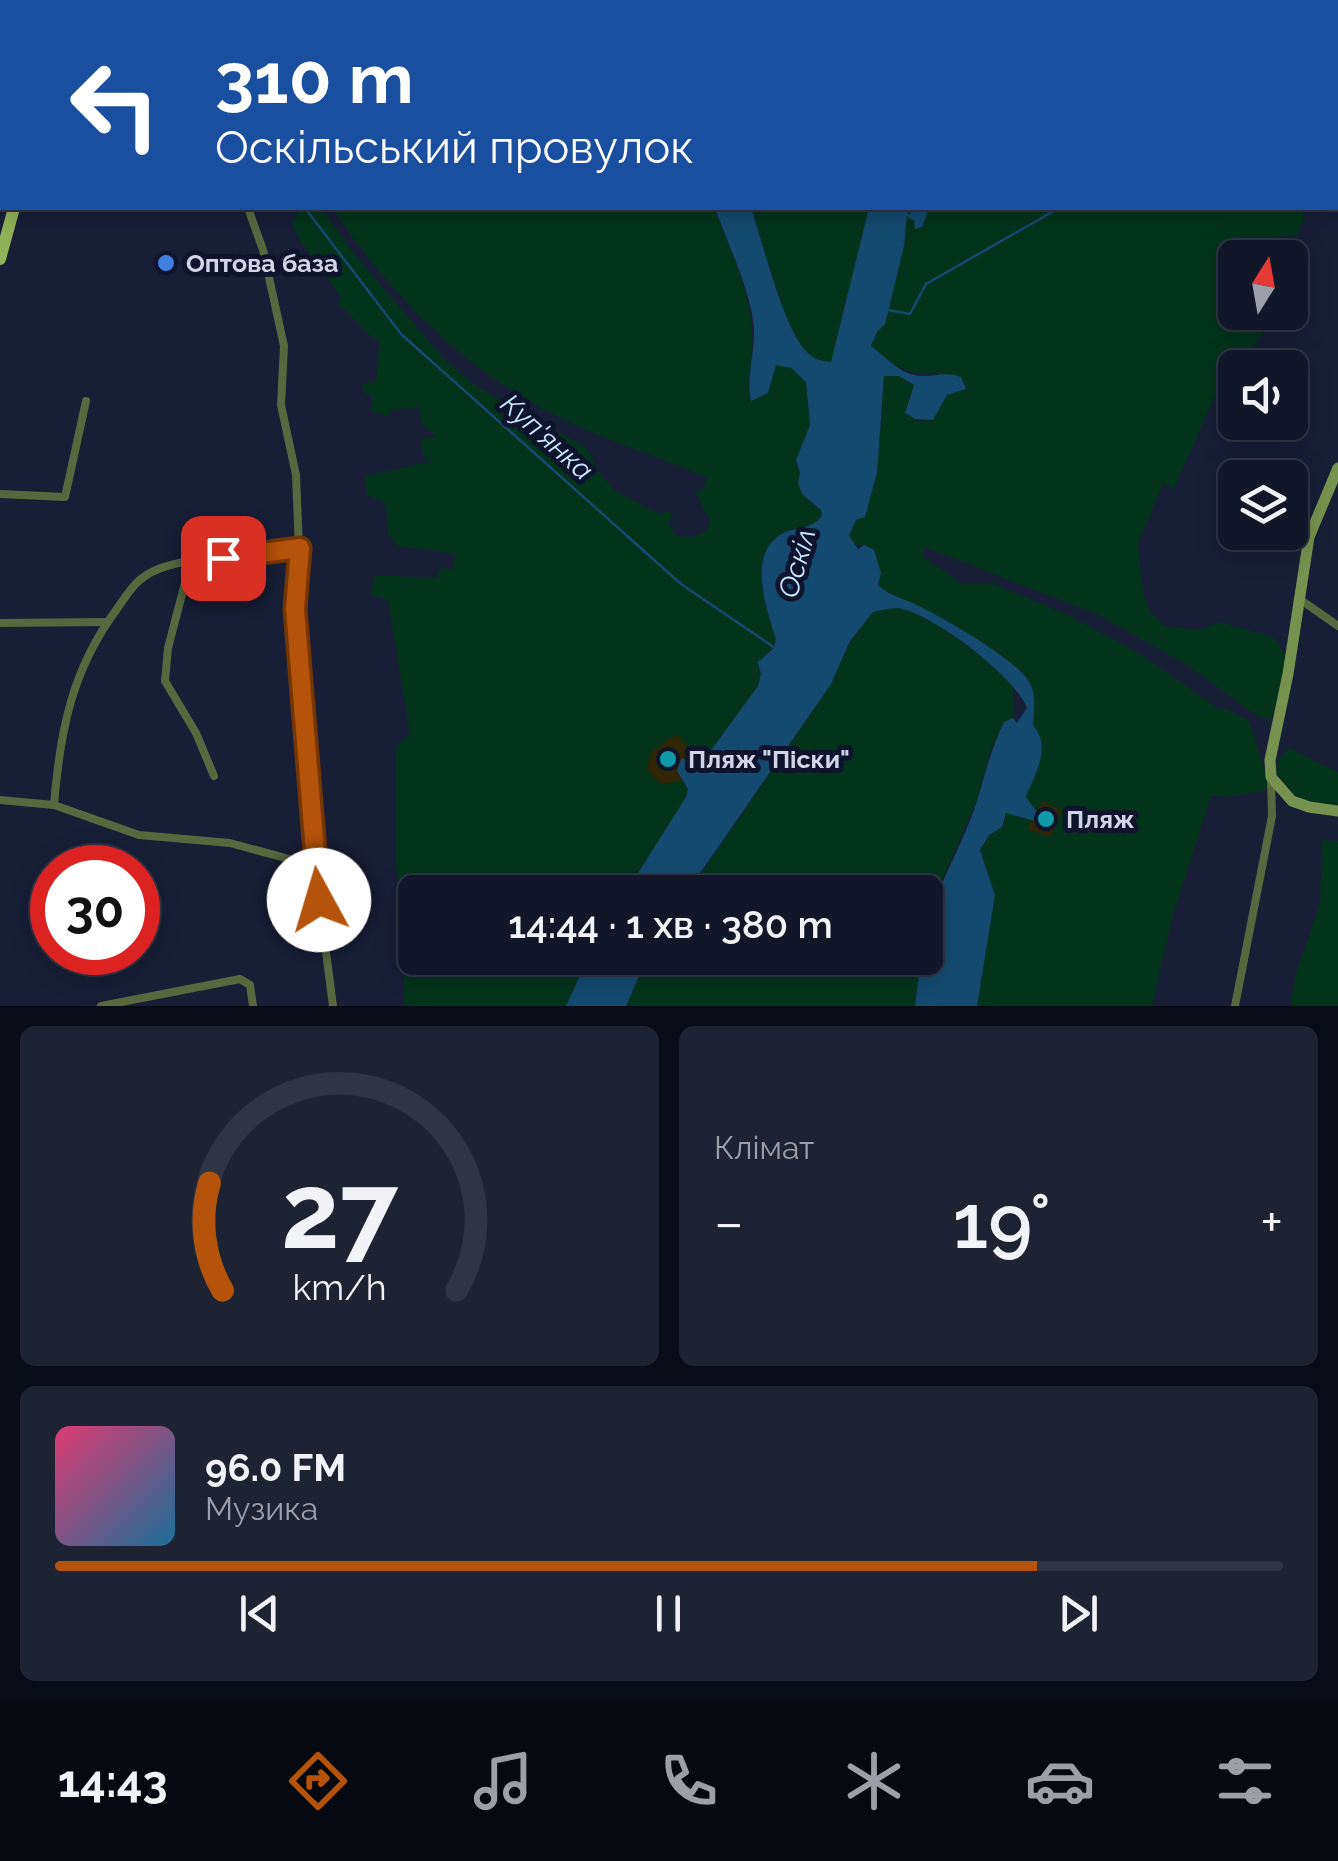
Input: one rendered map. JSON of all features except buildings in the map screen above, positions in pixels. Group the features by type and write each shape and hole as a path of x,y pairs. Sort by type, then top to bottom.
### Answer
{"main road":[{"path":"0,259 13,210"}],"street":[{"path":"249,210 263,250 284,346 281,405 296,475 300,548 295,609 315,866 333,1006"},
{"path":"0,494 65,497 86,401"},
{"path":"1235,1006 1272,816 1272,748 1309,537 1338,468"},
{"path":"54,805 75,680 107,622 140,578 159,568 185,563 300,548"},
{"path":"185,563 187,575 168,648 165,681 196,732 214,776"},
{"path":"1298,598 1338,626"},
{"path":"0,624 107,622"},
{"path":"1271,776 1292,800 1338,811"},
{"path":"0,800 54,805 139,834 230,843 315,866"},
{"path":"101,1006 240,979 250,985 253,1006"}],"green space":[{"path":"296,210 322,210 354,254 445,360 476,386 587,448 613,489 658,514 674,514 668,523 676,535 692,537 708,530 709,520 695,491 703,489 707,478 579,427 505,386 410,306 333,210 716,210 750,314 747,382 776,365 791,368 806,382 810,426 796,460 798,483 821,510 822,517 813,524 785,532 770,545 764,557 762,584 777,637 758,667 762,674 758,686 709,754 677,771 688,789 686,797 637,875 398,875 398,881 396,746 410,734 388,601 370,594 375,575 437,578 440,568 453,569 455,554 398,546 388,535 386,504 367,495 365,476 433,461 424,458 420,439 437,437 421,423 419,408 391,409 389,416 372,412 371,395 364,393 362,384 376,381 379,341 338,305 340,297 299,239 292,222"},
{"path":"752,210 869,210 832,362 809,355 800,344"},
{"path":"908,210 1302,210 1298,235 1273,240 1218,240 1218,330 1264,330 1252,350 1218,350 1218,389 1174,488 1163,484 1138,544 1143,593 1151,613 1165,626 1199,630 1220,622 1273,637 1290,661 1271,719 1259,717 1187,665 1097,614 924,547 924,557 962,584 994,584 1068,615 1137,652 1219,709 1225,708 1249,721 1271,789 1231,797 1211,796 1172,919 1152,1006 977,1006 995,895 980,850 989,835 1002,827 1006,813 1021,819 1032,724 1017,669 945,620 889,593 874,610 898,608 926,619 976,653 1013,686 1013,718 1003,724 990,752 977,800 943,878 943,875 700,875 831,684 850,641 873,612 881,573 874,550 853,545 849,536 856,520 865,516 877,473 884,376 899,376 914,385 905,413 917,421 933,420 947,395 937,373 901,368 871,346 904,246"},
{"path":"1289,748 1338,772 1338,810 1300,798 1285,787 1276,769 1279,758"},
{"path":"1322,840 1338,841 1338,1006 1290,1006 1297,970 1320,904"},
{"path":"404,975 580,975 566,1006 404,1006"},
{"path":"640,975 920,975 915,1006 626,1006"}],"sand":[{"name":"Пляж \"Піски\"","path":"677,734 697,758 677,771 683,781 661,784 647,770 651,752"},
{"name":"Пляж","path":"1043,801 1062,811 1051,837 1027,829"}],"water":[{"name":"Оскіл","path":"716,210 752,210 791,327 809,354 831,362 869,210 908,210 908,215 913,210 928,210 922,227 915,229 914,221 907,216 904,246 885,324 871,346 905,372 920,376 956,375 966,389 947,395 933,420 915,419 905,413 914,385 899,376 884,376 877,473 865,517 856,520 849,536 858,549 864,545 874,550 881,573 878,585 882,589 945,620 993,650 1020,671 1033,690 1033,725 1039,733 1042,751 1026,797 1041,818 1039,822 1006,813 1002,827 989,835 980,850 995,895 977,1006 915,1006 919,975 943,975 943,883 974,810 1004,722 1013,718 1017,723 1027,708 1020,695 990,664 949,633 911,612 896,608 873,612 850,641 831,684 699,875 637,875 686,797 688,789 677,771 681,759 709,753 758,686 758,662 774,648 776,639 762,584 764,556 770,544 785,532 813,524 822,516 821,510 802,494 798,483 796,460 810,425 806,382 791,368 776,365 768,393 751,401 752,314"},
{"path":"580,975 640,975 626,1006 566,1006"}],"waterway":[{"name":"Куп'янка","path":"307,210 401,334 681,584 775,648"},
{"path":"888,310 910,314 926,284 1056,210"}],"place":[{"name":"Оптова база","path":"166,263"},
{"name":"Пляж \"Піски\"","path":"668,759"},
{"name":"Пляж","path":"1046,819"}],"route":[{"path":"223,558 300,548 295,609 319,900"}]}
